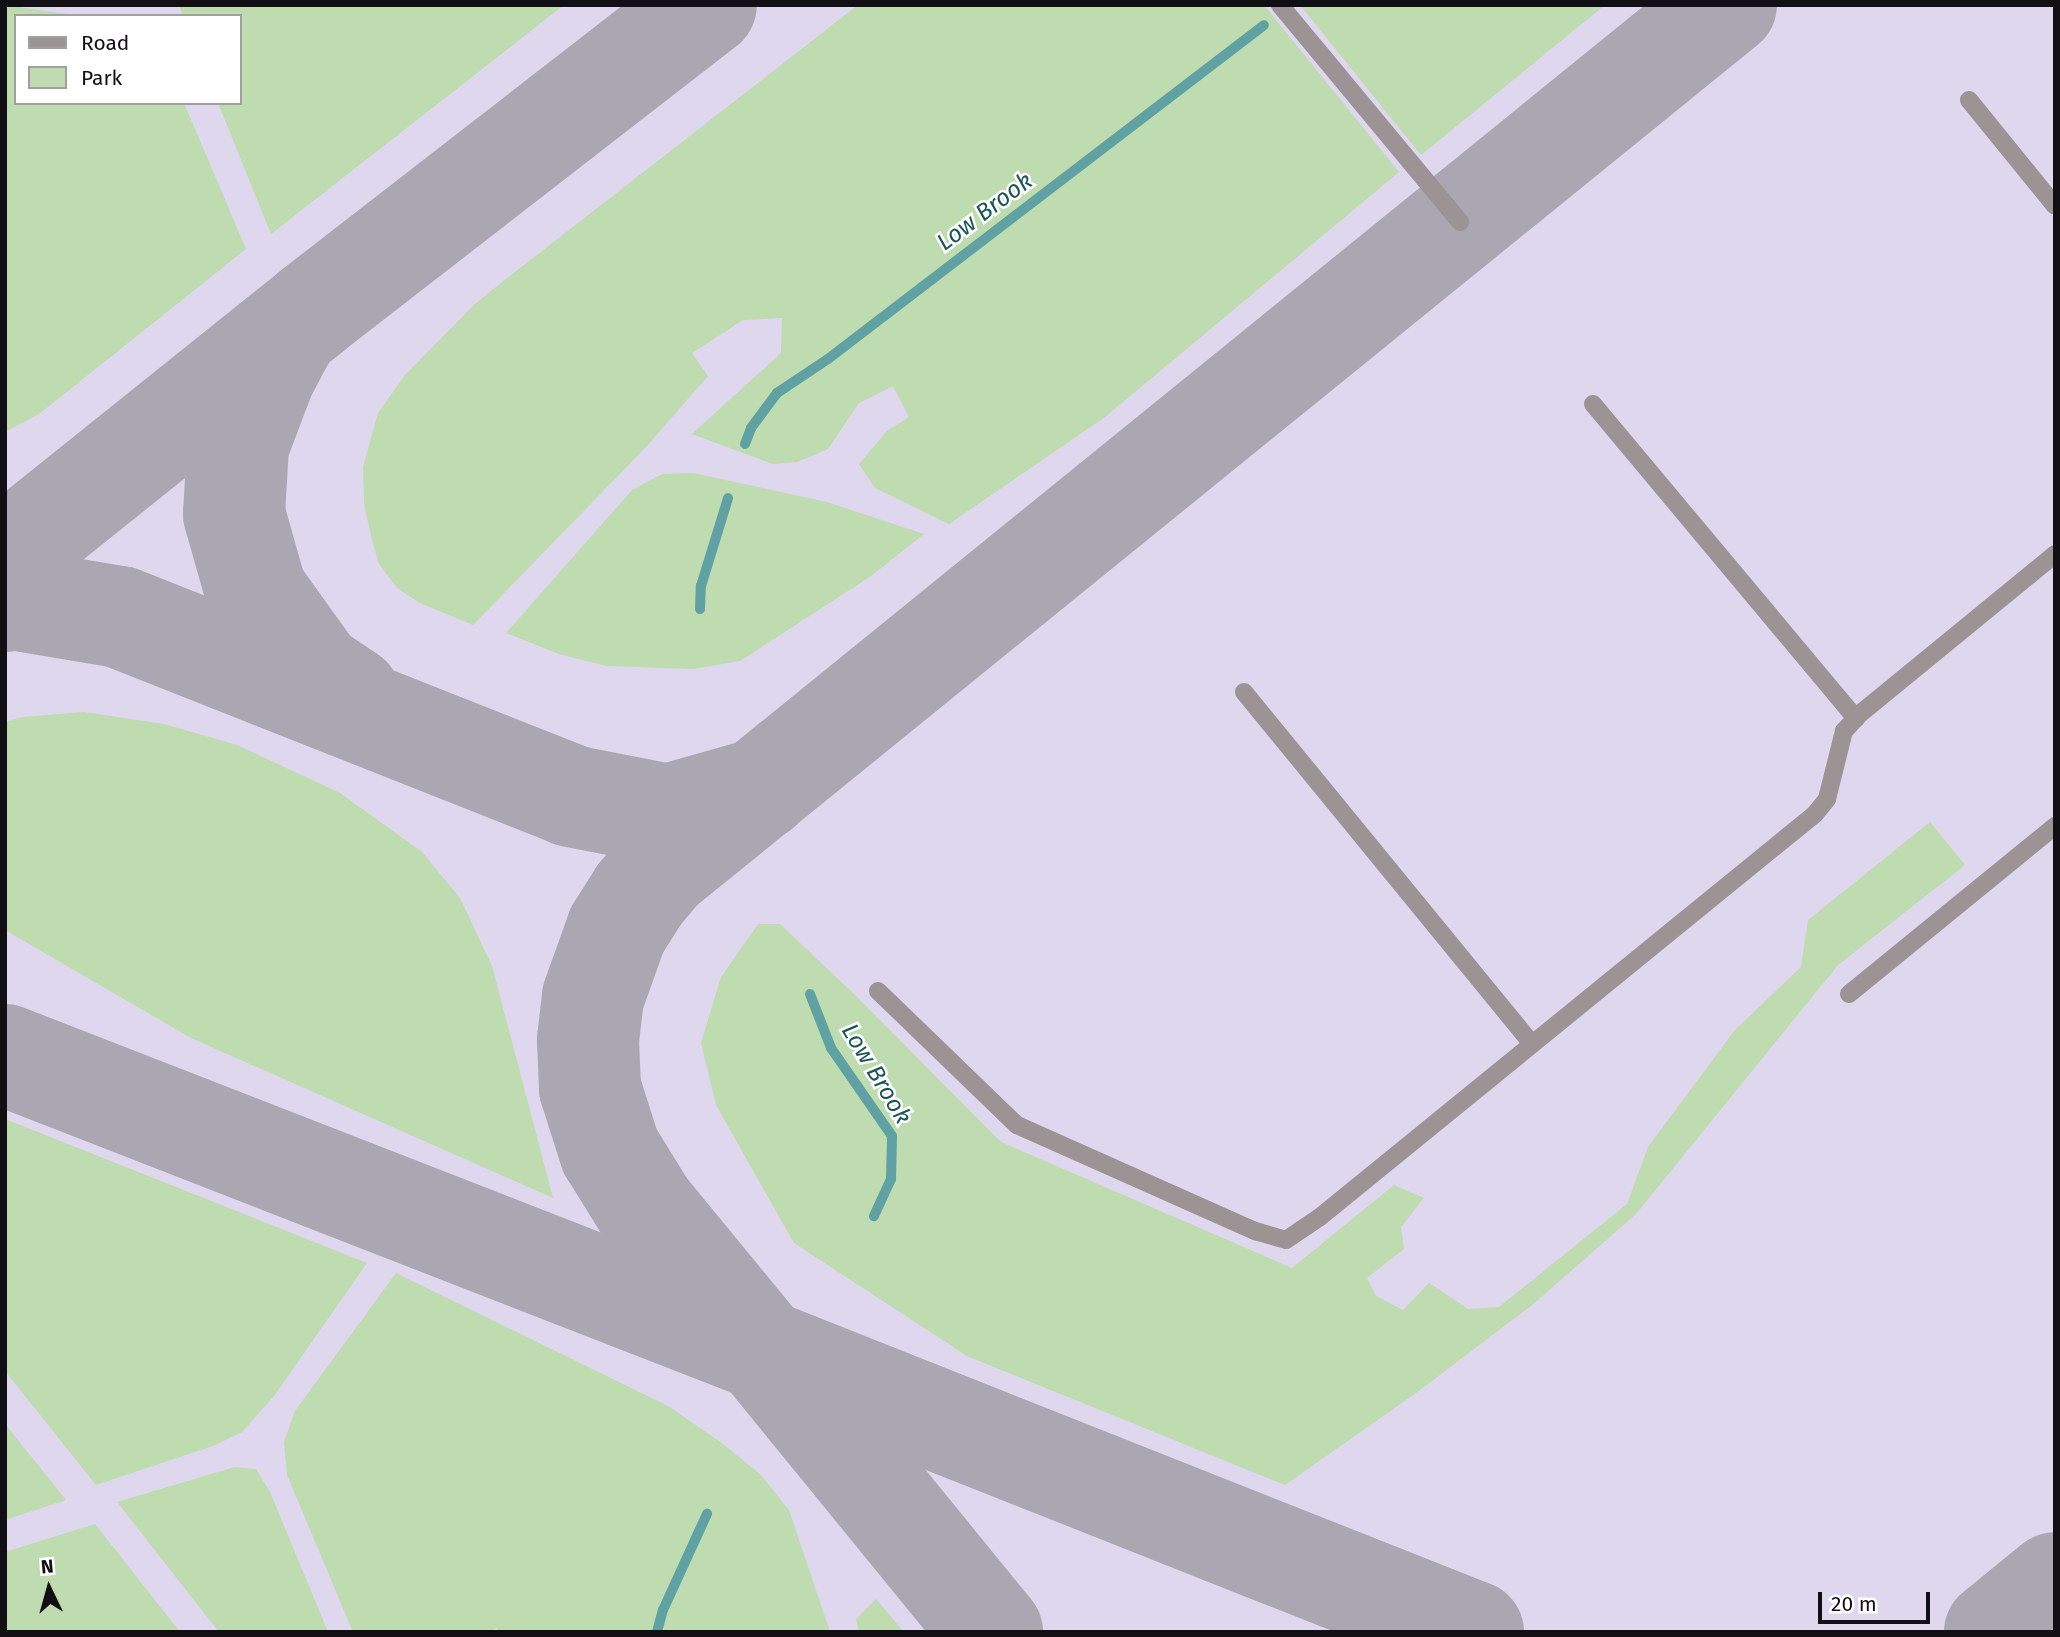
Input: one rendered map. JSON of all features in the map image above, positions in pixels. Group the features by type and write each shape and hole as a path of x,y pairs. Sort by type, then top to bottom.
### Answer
{"lane":[{"path":"1280,5 1460,222"},
{"path":"1969,100 2055,206"},
{"path":"1593,404 1856,718"},
{"path":"878,991 1017,1125 1255,1231 1286,1240 1320,1217 1815,814 1827,799 1844,731 1856,718 2055,554"},
{"path":"1244,692 1532,1044"},
{"path":"1849,994 2055,826"}],"shaded area":[{"path":"5,5 2055,5 2055,1632 5,1632"}],"green space":[{"path":"5,5 67,14 14,14 14,105 185,105 246,249 39,414 5,432"},
{"path":"179,5 564,5 271,234 219,105 242,105 242,14 182,14"},
{"path":"858,5 1264,5 1399,172 1105,417 949,524 875,488 859,464 887,431 909,417 893,386 859,403 828,449 797,462 773,464 692,434 781,353 782,318 743,320 692,353 708,376 646,447 473,625 420,603 397,588 379,564 372,540 364,504 363,467 378,413 405,375 475,304"},
{"path":"1300,5 1605,5 1421,155"},
{"path":"693,473 827,502 924,534 871,576 740,661 693,669 607,666 559,654 506,633 632,490 662,474"},
{"path":"84,712 164,724 237,745 340,793 422,852 460,898 492,966 553,1198 191,1038 5,930 5,722 23,717"},
{"path":"1930,822 1965,865 1838,965 1636,1214 1531,1306 1416,1393 1285,1485 967,1356 794,1243 716,1105 701,1043 721,977 758,924 780,924 856,996 1001,1142 1292,1268 1394,1185 1424,1198 1401,1227 1404,1249 1367,1278 1376,1296 1403,1310 1429,1283 1468,1309 1499,1307 1627,1204 1648,1147 1734,1031 1801,967 1808,920"},
{"path":"5,1119 367,1263 274,1396 242,1432 213,1446 96,1485 5,1371"},
{"path":"396,1273 668,1406 719,1441 760,1474 789,1510 830,1632 499,1632 497,1628 487,1632 353,1632 287,1475 284,1442 295,1411"},
{"path":"5,1424 66,1500 5,1520"},
{"path":"235,1467 256,1469 270,1492 328,1632 219,1632 117,1502"},
{"path":"95,1524 180,1632 5,1632 5,1552"},
{"path":"876,1599 904,1632 859,1632 856,1619"}],"waterway":[{"name":"Low Brook","path":"745,444 751,428 777,393 828,359 1264,25"},
{"name":"Low Brook","path":"700,609 701,586 728,498"},
{"name":"Low Brook","path":"810,994 831,1048 892,1136 891,1179 874,1216"},
{"name":"Low Brook","path":"657,1632 663,1610 707,1514"}],"taxiway":[{"path":"5,557 313,310 706,5"},
{"path":"1473,1632 762,1350 646,1209 610,1151 590,1088 588,1040 593,997 617,930 639,895 662,868 1726,5"},
{"path":"288,331 265,374 238,445 234,514 256,592 314,673 350,697"},
{"path":"5,601 12,599 120,617 571,796 668,815 760,789"},
{"path":"5,1055 762,1350 992,1632"},
{"path":"1995,1632 2055,1583"}]}
